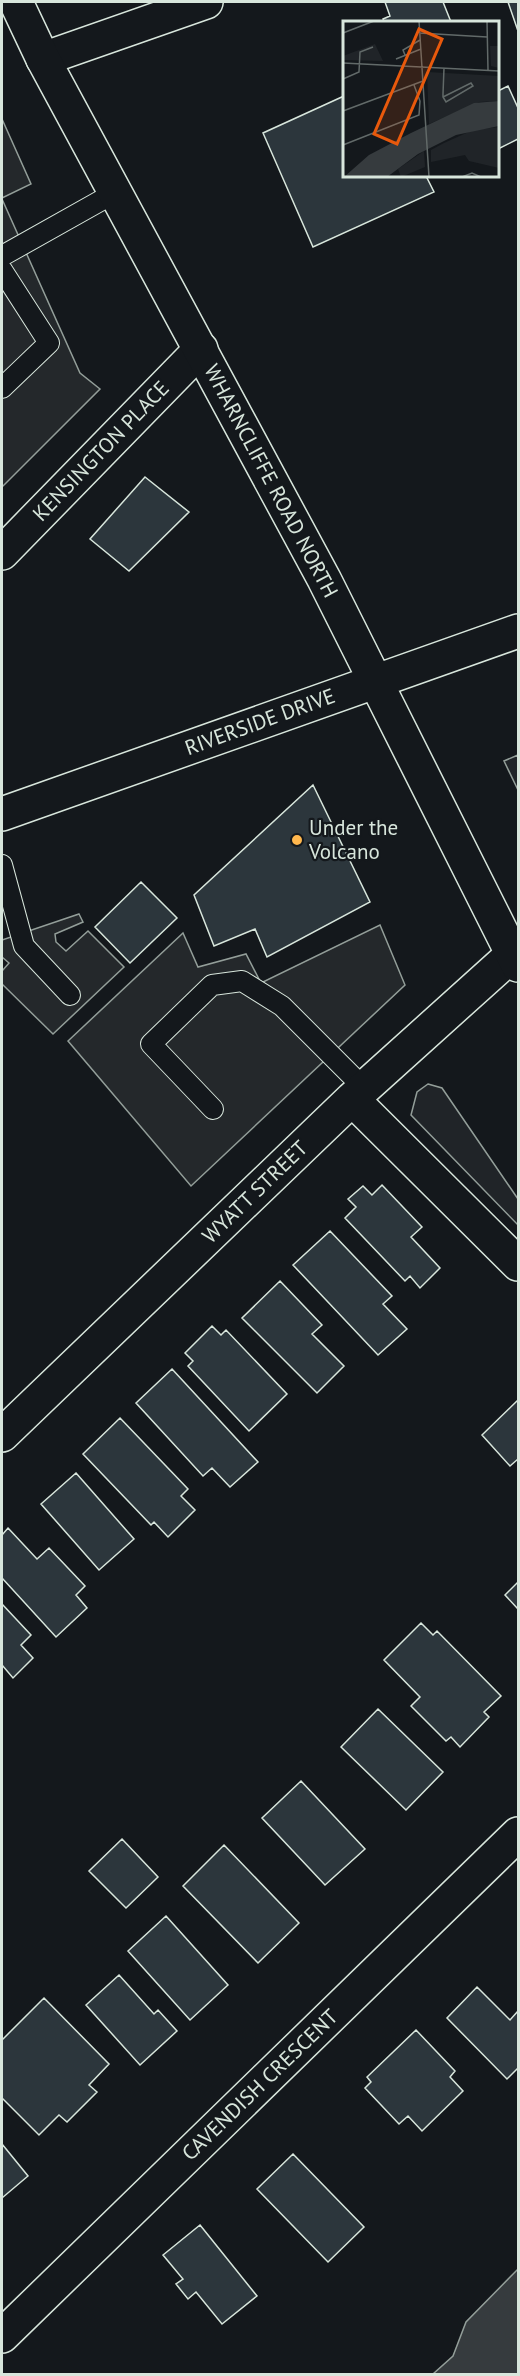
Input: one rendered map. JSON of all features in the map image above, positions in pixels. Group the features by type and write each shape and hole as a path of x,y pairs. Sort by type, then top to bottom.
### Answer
{"street":[{"name":"WHARNCLIFFE ROAD NORTH","path":"16,2 43,59 324,579 516,960"},
{"path":"43,59 206,2"},
{"name":"KENSINGTON PLACE","path":"2,553 201,349"},
{"name":"RIVERSIDE DRIVE","path":"2,814 519,631"},
{"name":"WYATT STREET","path":"2,1436 358,1093 516,960"},
{"path":"358,1093 519,1264"},
{"name":"CAVENDISH CRESCENT","path":"2,2336 519,1834"}],"lane":[{"path":"2,256 116,192"},
{"path":"2,270 49,343 2,388"},
{"path":"2,865 24,946 70,995"},
{"path":"213,1109 151,1044 212,985 242,981 282,1006 358,1093"}],"shaded area":[{"path":"2,119 31,184 2,198"},
{"path":"2,199 80,373 100,389 2,487"},
{"path":"518,755 518,790 504,761"},
{"path":"79,914 83,922 55,934 56,942 66,951 88,931 124,967 53,1034 2,984 2,971 9,963 2,957 2,940"},
{"path":"380,925 405,985 191,1186 68,1041 183,933 198,967 246,954 261,983"},
{"path":"428,1084 442,1088 518,1199 518,1225 411,1115 417,1092"},
{"path":"518,2269 518,2374 433,2374 453,2356 466,2322"}],"building":[{"path":"385,2 443,2 451,21 384,21 383,19 390,16"},
{"path":"508,2 518,2 518,31"},
{"path":"508,86 518,108 518,139 499,148 499,90"},
{"path":"343,96 343,177 426,177 434,192 313,247 263,133"},
{"path":"145,477 189,512 129,571 90,539"},
{"name":"Under the Volcano","path":"313,785 370,902 267,957 255,929 214,946 194,895"},
{"path":"141,882 177,918 130,963 95,927"},
{"path":"382,1185 422,1227 411,1237 440,1268 420,1288 410,1276 405,1281 345,1218 356,1207 348,1199 363,1186 372,1195"},
{"path":"330,1231 392,1296 383,1304 407,1329 378,1355 293,1265"},
{"path":"280,1281 322,1325 312,1334 344,1366 317,1393 242,1318"},
{"path":"212,1326 221,1335 226,1330 287,1394 249,1431 188,1366 193,1361 185,1353"},
{"path":"172,1369 258,1462 230,1487 212,1468 203,1476 136,1403"},
{"path":"518,1400 518,1459 510,1466 482,1435"},
{"path":"120,1418 188,1489 181,1496 195,1510 168,1537 154,1522 151,1525 83,1454"},
{"path":"76,1473 134,1539 99,1570 41,1504"},
{"path":"8,1528 37,1559 49,1548 85,1586 76,1595 87,1608 56,1637 2,1578 2,1535"},
{"path":"518,1582 518,1609 505,1595"},
{"path":"2,1604 31,1635 21,1645 33,1658 13,1678 2,1665"},
{"path":"421,1623 433,1635 437,1631 501,1696 484,1712 489,1717 460,1747 451,1737 446,1741 411,1706 420,1697 384,1660"},
{"path":"378,1709 443,1772 406,1810 341,1747"},
{"path":"301,1781 365,1849 325,1885 262,1818"},
{"path":"122,1839 158,1877 126,1908 89,1871"},
{"path":"224,1845 299,1923 258,1963 183,1886"},
{"path":"166,1916 228,1985 190,2020 128,1951"},
{"path":"119,1975 154,2014 158,2010 177,2031 140,2065 86,2005"},
{"path":"477,1987 510,2020 518,2011 518,2068 507,2079 447,2018"},
{"path":"44,1998 109,2064 89,2085 97,2092 67,2122 59,2115 39,2135 2,2098 2,2040"},
{"path":"416,2030 455,2071 450,2077 463,2091 422,2131 408,2116 399,2124 365,2088 371,2082 367,2077"},
{"path":"2,2144 28,2176 2,2198"},
{"path":"293,2154 364,2227 328,2262 257,2189"},
{"path":"200,2225 257,2296 222,2324 196,2292 188,2299 176,2284 183,2279 163,2255"}],"place":[{"name":"Under the Volcano","path":"297,840"}]}
